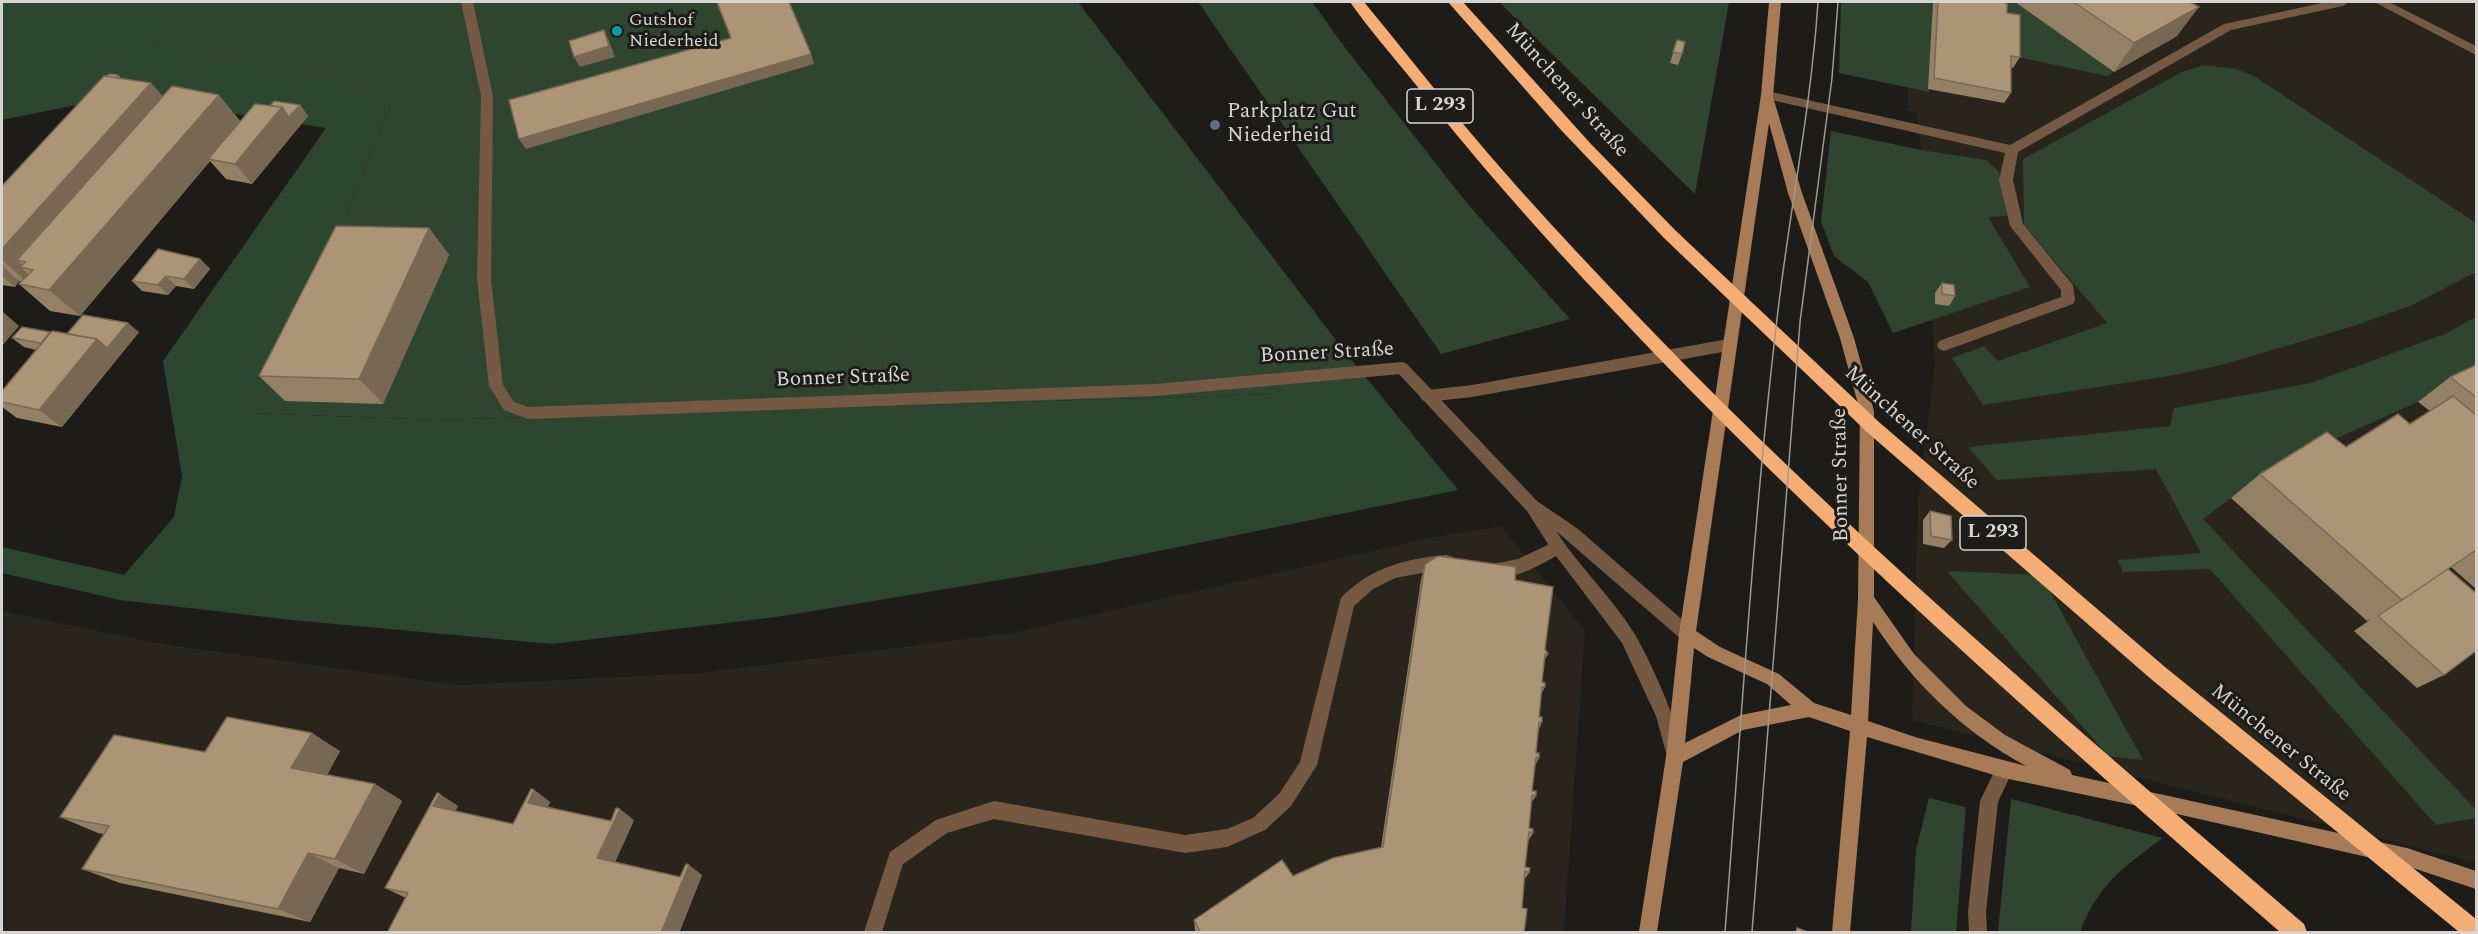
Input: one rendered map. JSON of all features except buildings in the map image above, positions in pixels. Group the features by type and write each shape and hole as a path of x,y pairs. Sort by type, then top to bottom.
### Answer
{"highway":[{"name":"L 293","path":"1357,2 1408,68 1527,208 1626,315 1843,529 1997,671 2296,933"},
{"name":"Münchener Straße","path":"1455,2 1540,99 1606,169 1764,326 2025,561 2229,732 2476,933"}],"main road":[{"name":"Bonner Straße","path":"1648,933 1675,757 1687,634 1728,345 1767,95 1775,2"},
{"name":"Bonner Straße","path":"1767,95 1795,193 1847,338 1867,411 1866,599 1859,726 1841,933"},
{"path":"1866,599 1908,658 1975,726 2027,760 2094,789"},
{"name":"Bonner Straße","path":"1687,634 1714,652 1773,679 1809,709 1859,726"},
{"path":"1675,757 1741,723 1809,709"},
{"path":"1859,726 1915,745 2004,770 2176,805 2246,823 2407,857 2476,880"}],"street":[{"name":"Bonner Straße","path":"467,2 487,96 484,279 496,386 508,406 528,413 1155,390 1402,368 1532,506 1558,547 1628,638 1664,716 1675,757"},
{"path":"1767,95 2012,150 2228,27 2343,2"},
{"path":"2380,2 2476,51"},
{"path":"1944,345 2068,300 2068,289 2017,226 2006,180 2012,150"},
{"path":"1426,396 1484,389 1728,345"},
{"name":"Bonner Straße","path":"1532,506 1573,534 1687,634"},
{"path":"1480,569 1501,570 1527,563 1558,547"},
{"path":"873,933 897,858 942,826 994,810 1185,844 1210,842 1253,830 1279,809 1295,789 1308,765 1347,603 1357,590 1379,577 1429,562 1455,561 1463,564"},
{"path":"1978,933 1977,912 1989,801 2004,770"}],"shaded area":[{"path":"1908,2 2476,2 2476,863 1912,720 1918,503 1935,364 1921,150 1916,112 1908,111"},
{"path":"1501,526 1585,631 1564,932 2,932 2,611 156,643 457,685 700,673 1012,633 1434,537"}],"green space":[{"path":"2,2 177,2 155,44 336,78 390,106 334,246 252,413 436,420 1274,394 1345,352 1458,490 1090,565 776,617 552,644 292,620 120,600 2,573 2,547 124,575 174,517 182,476 163,361 326,128 121,96 2,120"},
{"path":"177,2 1078,2 1345,352 1274,394 436,420 251,413 334,246 390,106 154,44"},
{"path":"1198,2 1312,2 1466,202 1570,319 1441,354"},
{"path":"1499,2 1729,2 1695,194"},
{"path":"1841,2 1933,2 1929,92 1839,73"},
{"path":"1937,2 2015,2 2114,72 2107,76 2013,56"},
{"path":"2204,65 2236,69 2254,76 2476,223 2476,272 2412,305 2357,325 2225,364 2175,375 1983,405 1952,358 1984,346 1998,361 2107,323 2024,225 2023,159 2182,72"},
{"path":"1831,131 1921,150 1986,160 1999,172 2007,216 1988,217 2030,287 1893,333 1868,282 1834,256 1821,221"},
{"path":"2476,317 2476,376 2297,456 2231,498 2203,519 2476,810 2476,818 2436,825 2210,569 2123,572 2118,560 2201,553 2156,469 1997,480 1968,447 2170,426 2174,408 2311,383 2445,334"},
{"path":"1947,571 2041,575 2143,760 2108,756"},
{"path":"1929,798 1966,807 1956,932 1911,932 1916,850"},
{"path":"2011,799 2163,838 2113,878 2095,902 2080,932 1998,932"}],"tram line":[{"path":"1725,932 1754,548 1769,395 1782,279 1815,42 1818,2"},
{"path":"1752,932 1800,322 1832,78 1838,2"}],"place":[{"name":"Gutshof Niederheid","path":"617,31"},
{"name":"Parkplatz Gut Niederheid","path":"1215,125"}]}
